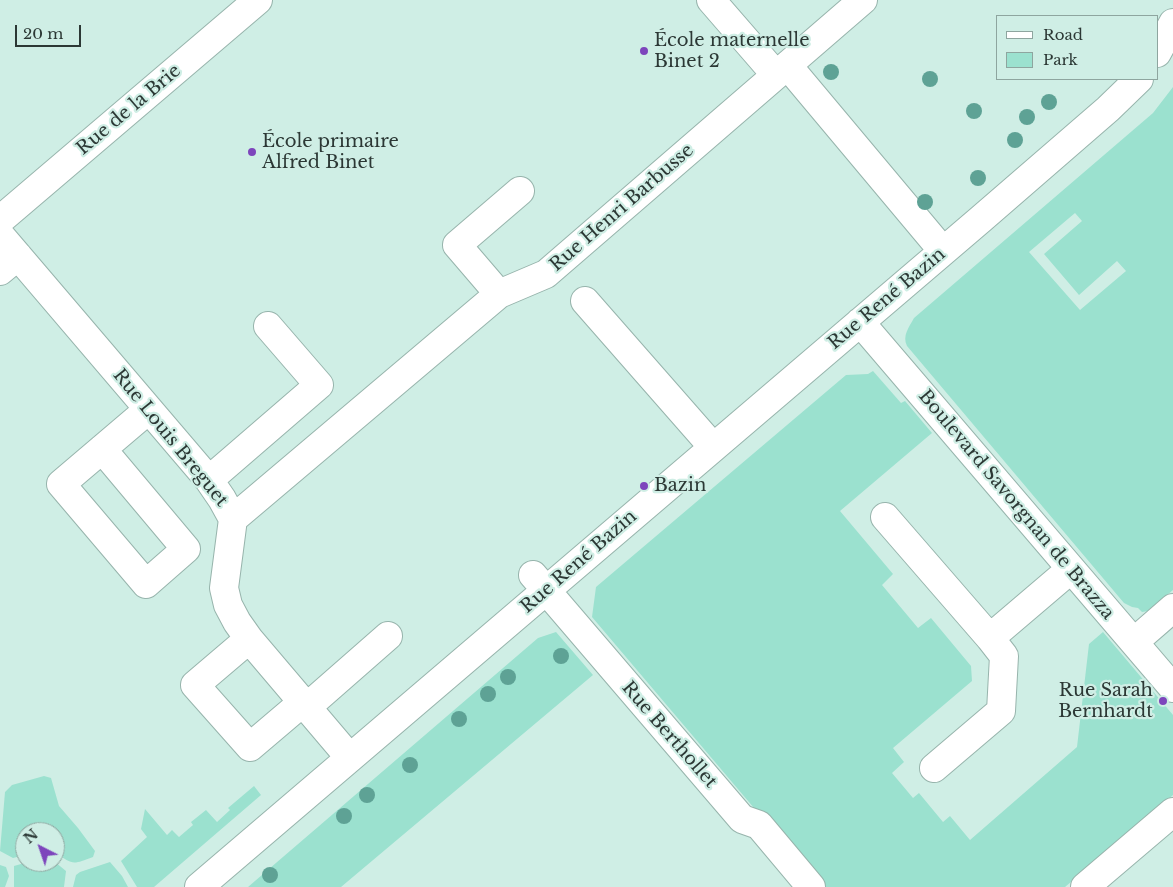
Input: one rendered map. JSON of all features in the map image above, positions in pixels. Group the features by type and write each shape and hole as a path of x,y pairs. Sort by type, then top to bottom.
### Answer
{"street":[{"name":"Rue de la Brie","path":"0,220 258,0"},
{"name":"Rue Henri Barbusse","path":"233,519 499,294 546,274 864,0"},
{"path":"714,1 782,70 943,251"},
{"path":"1158,51 1173,23"},
{"name":"Rue René Bazin","path":"200,887 350,758 539,582 713,447 1108,109 1138,80"},
{"path":"499,294 457,245 520,190"},
{"name":"Rue Louis Breguet","path":"0,235 9,264 148,410 209,480 222,498 233,519 224,588 228,605 249,639 350,758"},
{"path":"584,302 713,447"},
{"name":"Boulevard Savorgnan de Brazza","path":"860,322 1173,688"},
{"path":"209,480 319,385 268,326"},
{"path":"102,449 186,549 146,584 61,484 102,449 148,410"},
{"path":"885,517 1004,656 1001,711 934,768"},
{"path":"990,638 1071,569"},
{"name":"Rue Berthollet","path":"539,582 742,819 759,825 811,887"},
{"path":"1134,642 1173,608"},
{"path":"249,639 196,685 250,747 388,636"},
{"path":"1085,887 1173,812"}],"green space":[{"path":"1173,87 1173,590 1148,611 1142,612 1138,608 1124,603 907,346 905,339 914,318 1153,113","holes":["1075,213 1082,221 1044,254 1079,295 1117,261 1126,271 1080,310 1029,252"]},
{"path":"873,371 901,403 905,401 932,433 840,511 893,574 882,585 918,628 931,618 971,666 972,681 893,748 904,762 892,773 913,798 919,793 943,822 950,816 970,840 1077,747 1089,644 1103,632 1173,715 1173,795 1065,887 821,887 592,617 596,587 846,375 868,374"},
{"path":"556,632 593,675 341,887 248,887 538,638"},
{"path":"44,776 51,778 59,806 95,851 93,857 76,862 65,858 65,822 15,822 15,858 0,851 5,792 12,785"},
{"path":"254,786 261,795 154,887 137,887 121,861 147,837 141,829 145,809 167,835 172,830 179,837 193,825 191,822 206,810 217,822 230,810 228,808"},
{"path":"110,862 122,876 128,887 73,887 76,875 80,872"},
{"path":"0,865 6,867 9,876 5,887 0,887"},
{"path":"14,866 15,872 65,872 65,870 66,871 64,887 14,887"}],"place":[{"name":"École maternelle Binet 2","path":"644,51"},
{"name":"École primaire Alfred Binet","path":"252,152"},
{"name":"Bazin","path":"644,486"},
{"name":"Rue Sarah Bernhardt","path":"1163,701"}]}
